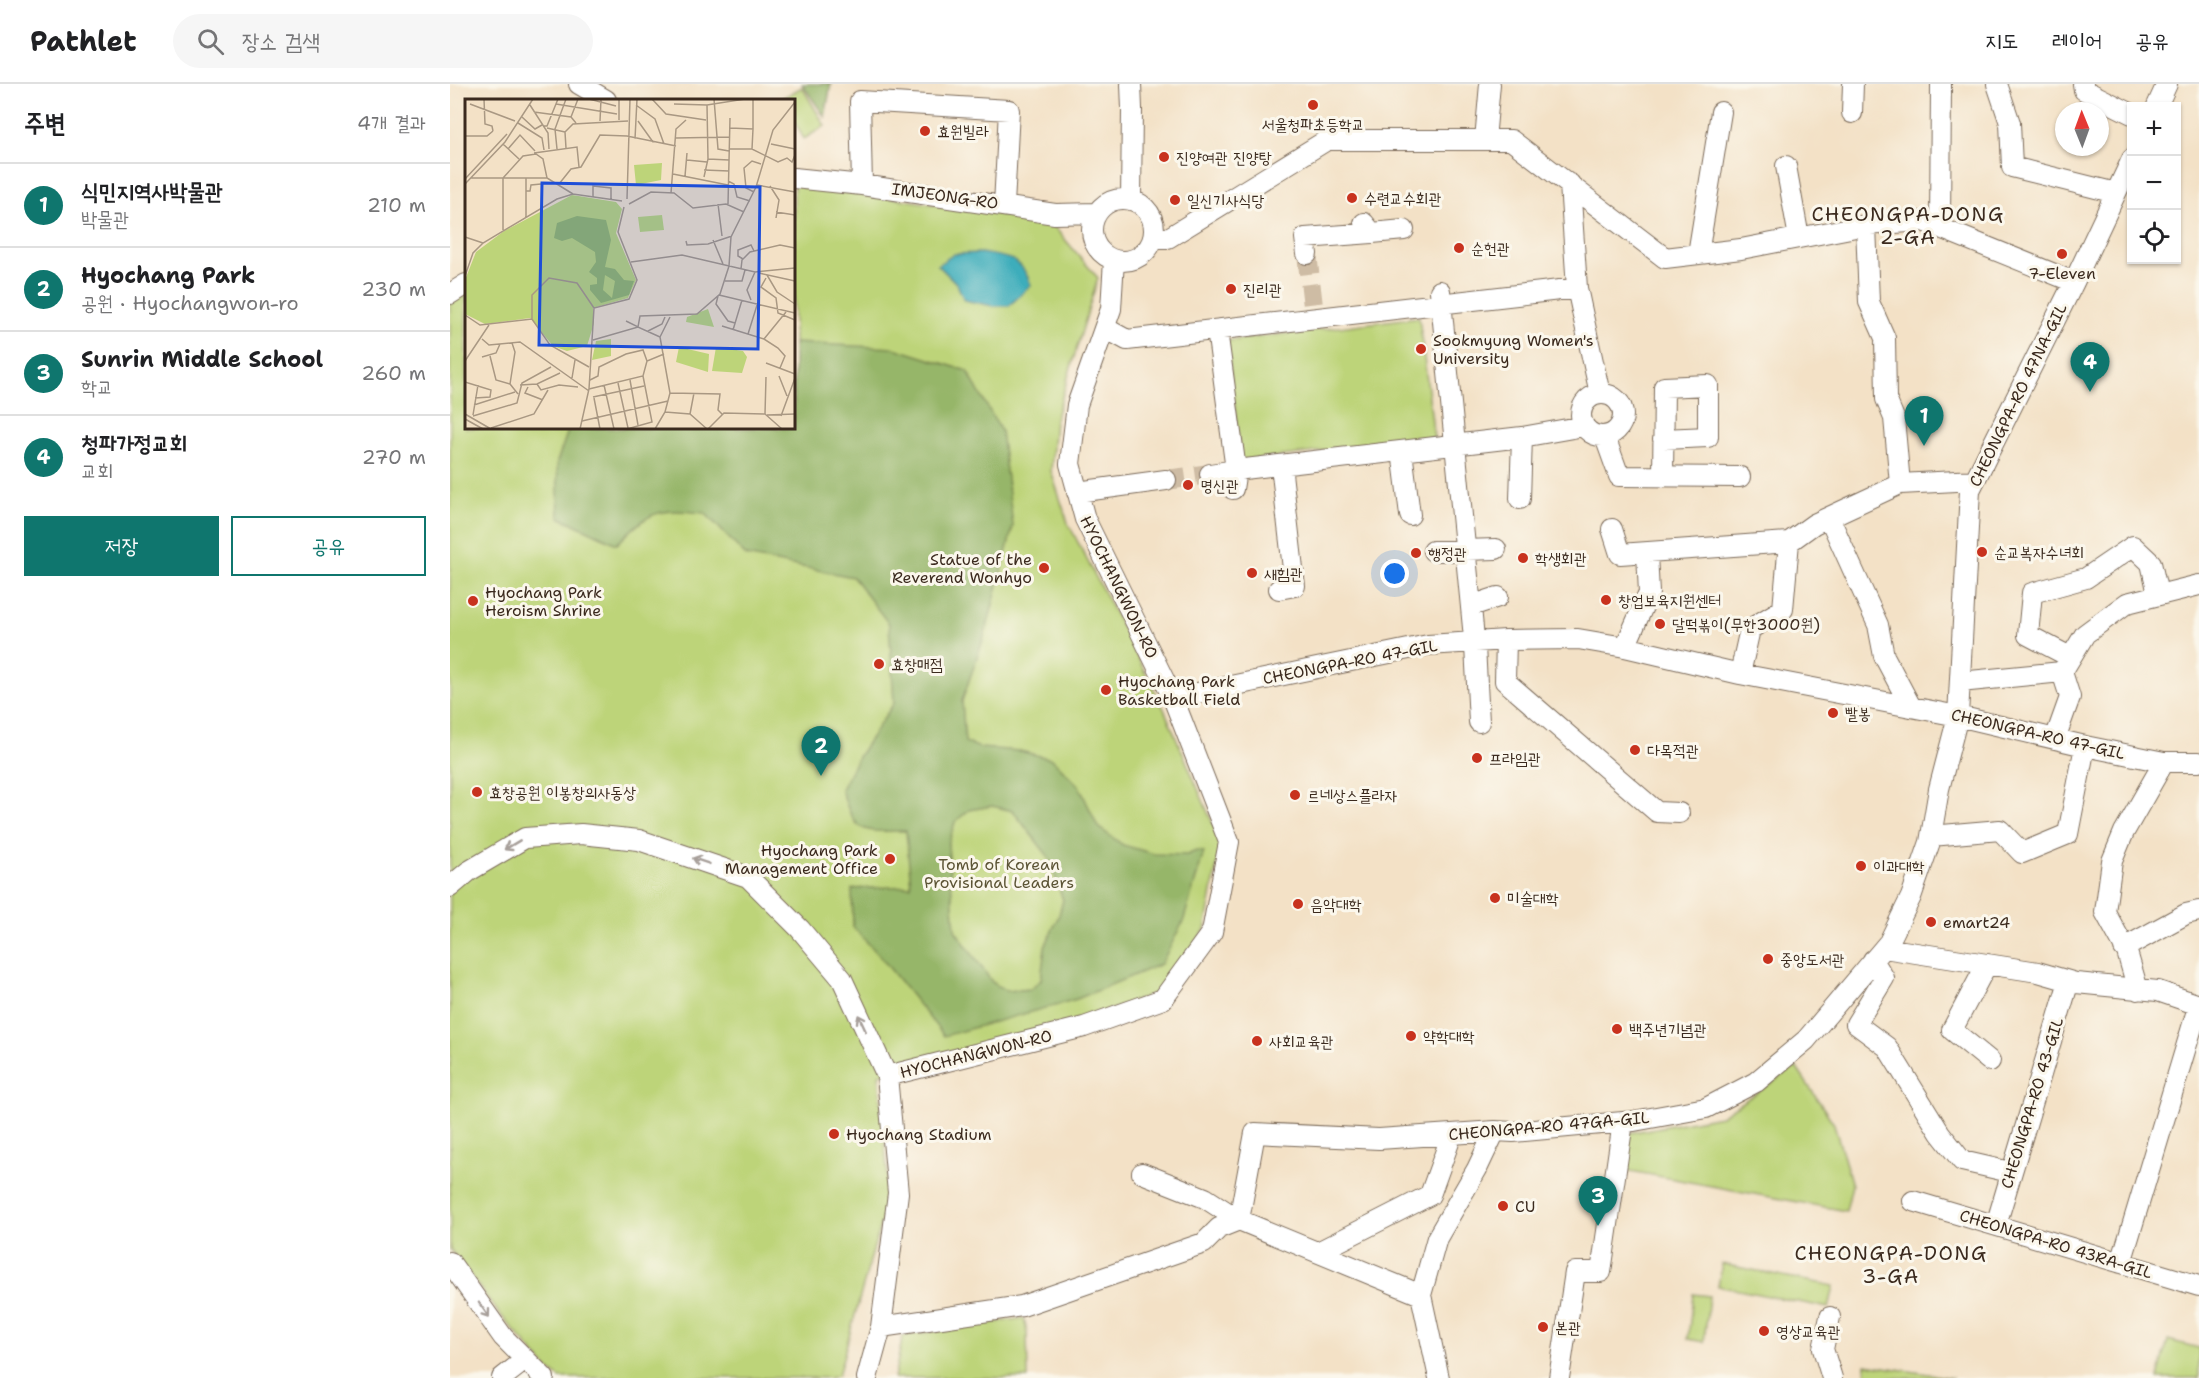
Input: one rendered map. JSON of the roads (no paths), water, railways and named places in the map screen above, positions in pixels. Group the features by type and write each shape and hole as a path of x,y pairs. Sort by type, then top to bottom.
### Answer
{"street":[{"path":"1131,84 1131,200"},
{"path":"1485,140 1491,84"},
{"path":"1852,113 1853,84"},
{"path":"1940,227 1941,84"},
{"path":"1997,84 2010,123 2012,167 2116,193"},
{"path":"2083,84 2084,90 2127,112"},
{"path":"2159,102 2167,84"},
{"path":"585,86 604,99"},
{"path":"862,185 860,101 1009,110 1004,205"},
{"path":"1698,254 1721,112"},
{"path":"1153,238 1168,238 1328,140 1511,140 1665,258 1741,249 1866,225 1923,221 2074,282"},
{"path":"1786,166 1799,238"},
{"name":"CHEONGPA-RO 47NA-GIL","path":"1958,716 1970,490 2074,282 2127,170"},
{"name":"IMJEONG-RO","path":"795,178 862,185 1055,214 1096,213"},
{"path":"1570,184 1576,288 1600,394"},
{"path":"1131,200 1147,210 1154,228 1153,238 1142,254 1124,261 1114,260 1098,249 1094,241 1093,222 1096,213 1103,206 1112,201 1131,200"},
{"path":"1866,225 1869,302 1885,338 1886,399 1894,418 1900,484"},
{"path":"1307,254 1305,238 1368,228 1404,230"},
{"name":"HYOCHANGWON-RO","path":"887,1076 1084,1027 1163,999 1212,932 1229,842 1173,698 1084,519 1070,464 1077,405 1111,309 1114,260"},
{"path":"450,294 465,285"},
{"path":"1104,328 1127,340 1217,330 1314,312 1441,297 1576,288"},
{"path":"1441,297 1475,642 1479,722"},
{"path":"1217,330 1234,480"},
{"path":"1606,394 1618,401 1624,413 1621,426 1611,435 1605,437 1593,435 1584,426 1581,415 1585,403 1594,396 1606,394"},
{"path":"1210,474 1234,480 1281,465 1522,437 1584,426"},
{"path":"1520,499 1522,437"},
{"path":"1605,437 1619,476 1740,477"},
{"path":"1663,439 1663,477"},
{"path":"1402,451 1410,515"},
{"path":"1279,589 1295,586 1281,465"},
{"path":"1077,492 1166,480"},
{"path":"1612,529 1620,554 1789,542 1814,524 1900,484 1975,480"},
{"path":"1829,517 1878,625 1884,656 1911,707"},
{"path":"1740,674 1750,629 1783,609 1789,542"},
{"path":"2066,664 2028,635 2032,593 2086,578 2133,546 2151,563 2158,594"},
{"path":"1433,550 1496,549"},
{"path":"1625,647 1649,593 1647,553"},
{"path":"2055,739 2070,697 2066,664 2085,634 2127,603 2199,585"},
{"path":"1471,606 1498,597"},
{"name":"CHEONGPA-RO 47-GIL","path":"1173,698 1428,645 1506,640 1578,639 1625,647 1740,674 1958,716 2164,762 2199,762"},
{"path":"1506,640 1505,681 1658,812 1679,813"},
{"path":"1960,682 2066,664"},
{"name":"CHEONGPA-RO 47GA-GIL","path":"1239,1220 1255,1133 1379,1139 1495,1131 1513,1132 1623,1122 1706,1108 1756,1082 1806,1040 1889,942 1911,897 1931,836 1939,789 1958,716"},
{"path":"1931,836 2000,830 2022,853 2068,834 2085,746"},
{"path":"2138,990 2124,948 2105,912 2112,861 2124,832 2164,762 2199,770"},
{"name":"HYOCHANGWON-RO","path":"450,887 469,871 525,838 581,834 639,840 748,877 800,928 842,979 887,1076 898,1193 881,1327 867,1378"},
{"path":"2124,948 2186,914 2199,911"},
{"path":"2010,1172 1962,1161 1940,1133 1887,1047 1856,1024 1884,978 1879,954 1987,964 2038,972 2069,981 2158,991 2199,1005 2121,1263"},
{"path":"1987,964 1952,1030 1990,1061"},
{"name":"CHEONGPA-RO 43-GIL","path":"1996,1226 2010,1172 2069,981"},
{"path":"1559,1378 1575,1272 1601,1272 1623,1122"},
{"path":"1439,1378 1421,1295 1437,1238 1477,1169 1495,1131"},
{"path":"1317,1252 1430,1195 1452,1134"},
{"path":"1142,1173 1205,1198 1239,1220 1421,1295"},
{"name":"CHEONGPA-RO 43RA-GIL","path":"1913,1202 2199,1286"},
{"path":"881,1327 1022,1306 1204,1243 1219,1228 1239,1220"},
{"path":"450,1262 503,1337 544,1378"},
{"path":"1830,1317 1823,1349 1833,1378"},
{"path":"502,1378 525,1360"}],"water":[{"path":"981,253 1013,260 1023,268 1031,285 1009,306 993,306 964,300 957,284 938,265 954,254"}],"tunnel":[{"path":"1307,254 1313,306"},
{"path":"1166,480 1210,474"}],"place":[{"name":"서울청파초등학교","path":"1313,105"},
{"name":"효원빌라","path":"925,131"},
{"name":"진양여관 진양탕","path":"1164,157"},
{"name":"수련교수회관","path":"1352,198"},
{"name":"일신기사식당","path":"1175,200"},
{"name":"순헌관","path":"1459,248"},
{"name":"7-Eleven","path":"2062,254"},
{"name":"진리관","path":"1231,289"},
{"name":"Sookmyung Women's University","path":"1421,349"},
{"name":"청파가정교회","path":"2090,392"},
{"name":"식민지역사박물관","path":"1924,446"},
{"name":"명신관","path":"1188,485"},
{"name":"순교복자수녀회","path":"1982,552"},
{"name":"행정관","path":"1416,553"},
{"name":"학생회관","path":"1523,558"},
{"name":"Statue of the Reverend Wonhyo","path":"1044,568"},
{"name":"새힘관","path":"1252,573"},
{"name":"창업보육지원센터","path":"1606,600"},
{"name":"Hyochang Park Heroism Shrine","path":"473,601"},
{"name":"달떡볶이(무한3000원)","path":"1660,624"},
{"name":"효창매점","path":"879,664"},
{"name":"Hyochang Park Basketball Field","path":"1106,690"},
{"name":"빨봉","path":"1833,713"},
{"name":"다목적관","path":"1635,750"},
{"name":"프라임관","path":"1477,758"},
{"name":"Hyochang Park","path":"821,776"},
{"name":"효창공원 이봉창의사동상","path":"477,792"},
{"name":"르네상스플라자","path":"1295,795"},
{"name":"Hyochang Park Management Office","path":"890,859"},
{"name":"이과대학","path":"1861,866"},
{"name":"미술대학","path":"1495,898"},
{"name":"음악대학","path":"1298,904"},
{"name":"emart24","path":"1931,922"},
{"name":"중앙도서관","path":"1768,959"},
{"name":"백주년기념관","path":"1617,1029"},
{"name":"약학대학","path":"1411,1036"},
{"name":"사회교육관","path":"1257,1041"},
{"name":"Hyochang Stadium","path":"834,1134"},
{"name":"CU","path":"1503,1206"},
{"name":"Sunrin Middle School","path":"1598,1226"},
{"name":"본관","path":"1543,1327"},
{"name":"영상교육관","path":"1764,1331"}],"district":[{"name":"CHEONGPA-DONG 2-GA","path":"1908,226"},
{"name":"CHEONGPA-DONG 3-GA","path":"1891,1264"}],"park label":[{"name":"Tomb of Korean Provisional Leaders","path":"999,873"}]}
